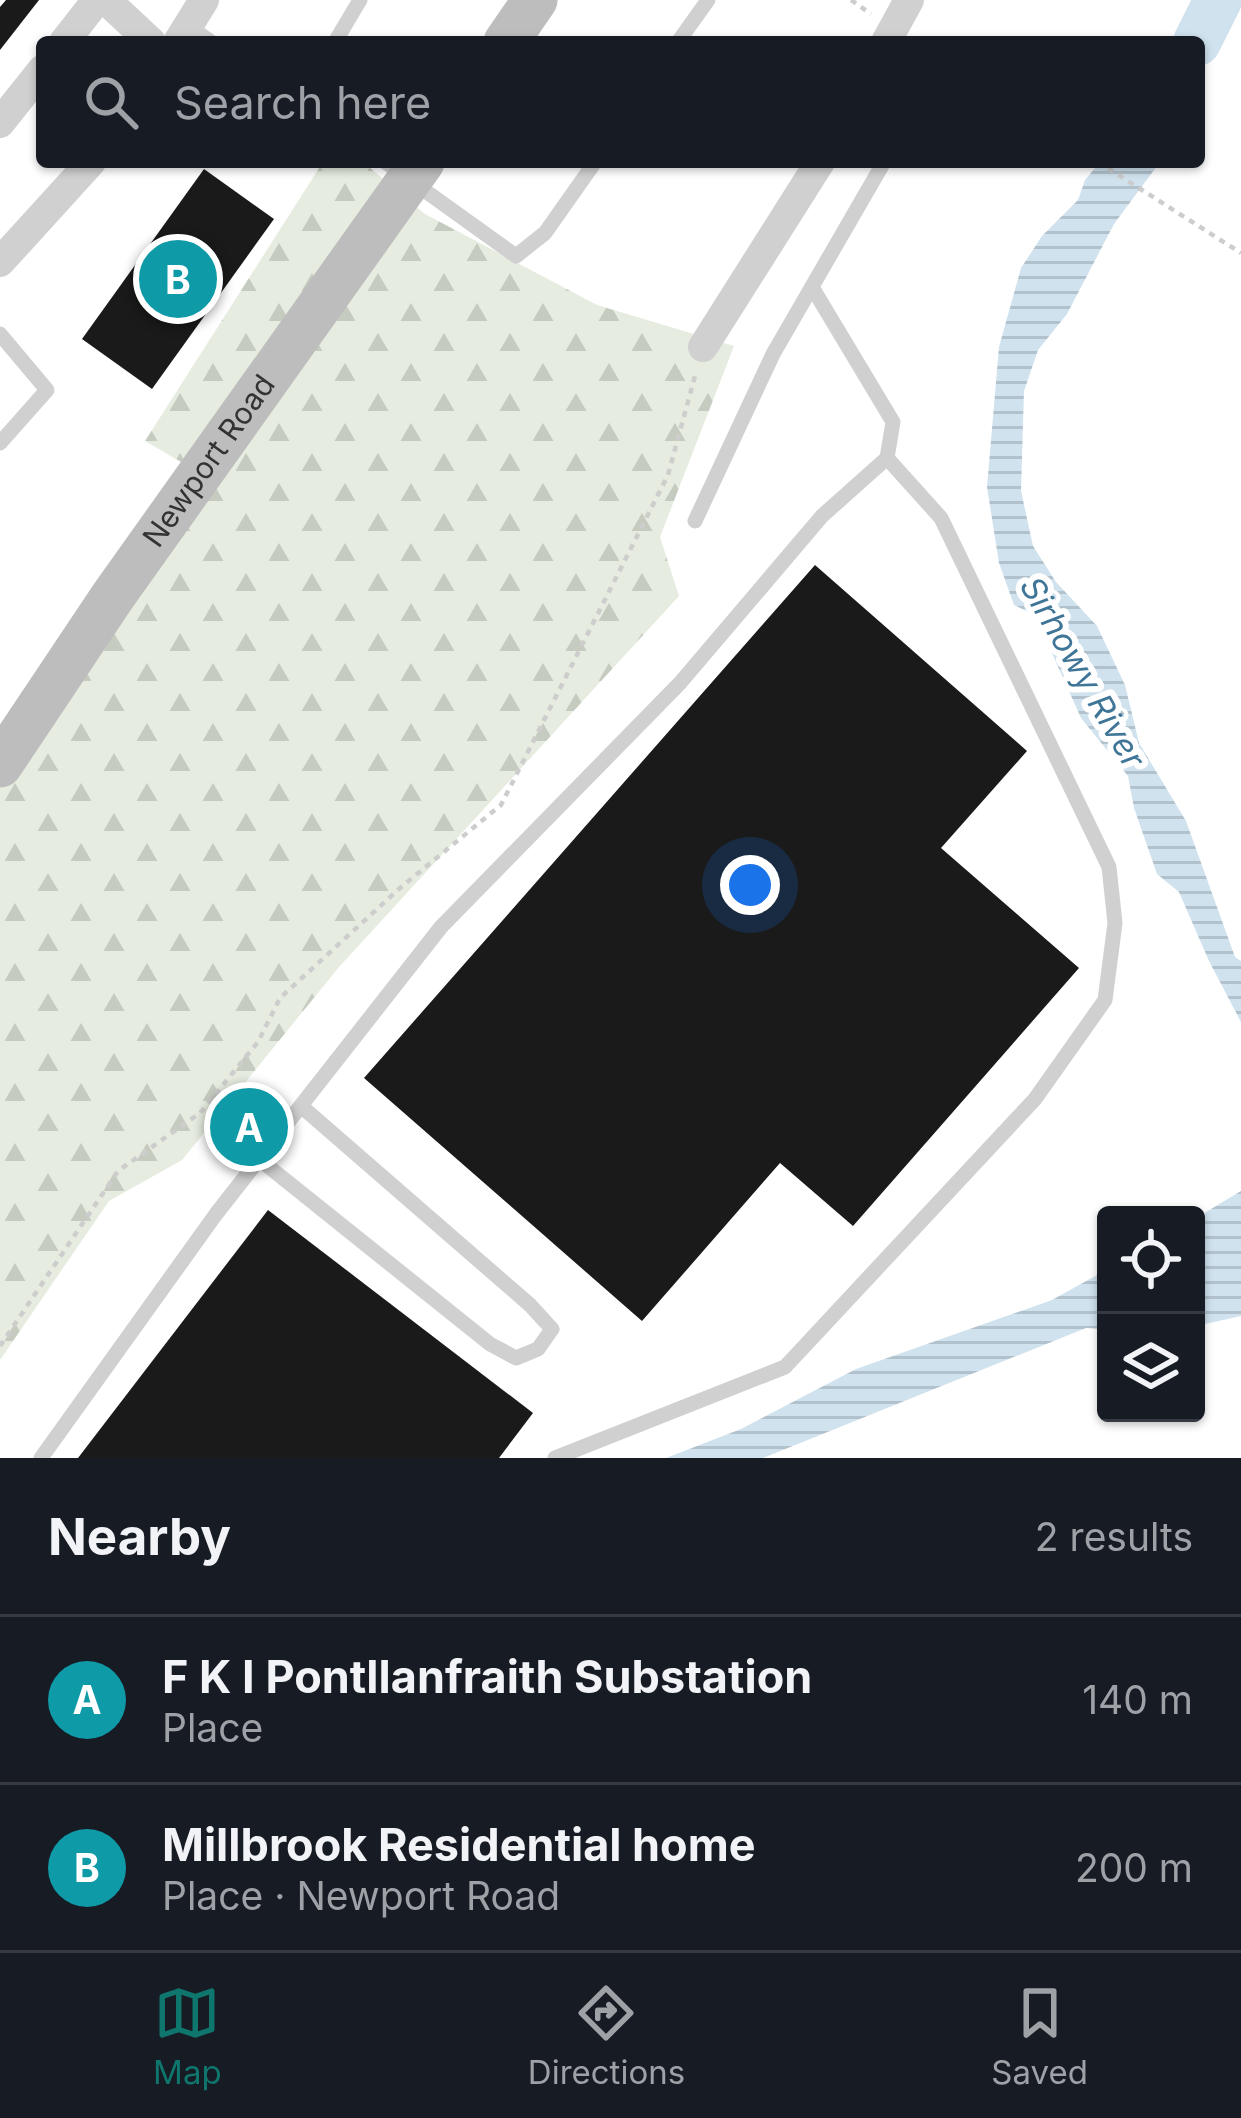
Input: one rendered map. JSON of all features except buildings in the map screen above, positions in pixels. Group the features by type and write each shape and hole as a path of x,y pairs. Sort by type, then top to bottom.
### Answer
{"main road":[{"path":"510,36 535,0"},
{"name":"Newport Road","path":"0,765 406,168"}],"street":[{"path":"69,36 102,0 144,36"},
{"path":"889,36 909,0"},
{"path":"0,123 36,78"},
{"path":"0,262 86,168"},
{"path":"703,347 816,168"}],"lane":[{"path":"338,36 360,0"},
{"path":"682,36 707,0"},
{"path":"406,168 516,256 545,233 591,168"},
{"path":"695,520 773,354 881,168"},
{"path":"40,1458 260,1159 441,927 680,683 822,516 887,458 893,422 812,287"},
{"path":"0,334 47,390 0,443"},
{"path":"555,1458 784,1367 1035,1099 1105,1000 1115,923 1109,866 941,518 887,458"},
{"path":"260,1159 490,1344 517,1358 538,1349 552,1329 530,1305 301,1106"}],"path":[{"path":"1108,168 1241,253"},
{"path":"0,1346 118,1171 200,1113 258,1042 280,998 400,888 501,805 668,475 703,347"}],"green space":[{"path":"319,168 370,168 425,214 597,305 734,346 660,537 679,596 339,967 182,1160 109,1201 0,1360 0,786 219,484 145,441"}],"water":[{"path":"1095,168 1156,168 1114,224 1067,314 1038,350 1024,391 1021,491 1033,546 1056,582 1097,626 1125,685 1139,743 1186,821 1235,957 1241,961 1241,1022 1179,892 1157,874 1128,776 1081,718 1035,615 1014,605 999,563 987,487 999,347 1021,268 1042,236 1078,200"},
{"path":"1241,1191 1241,1316 1205,1324 1205,1314 1205,1213"},
{"path":"1097,1275 1097,1329 1086,1328 763,1458 666,1458 741,1429 856,1369 1052,1300"}],"waterway":[{"name":"Sirhowy River","path":"1200,36 1218,0"}],"place":[{"name":"Millbrook Residential home","path":"178,279"},
{"name":"F K I Pontllanfraith Substation","path":"249,1127"}]}
